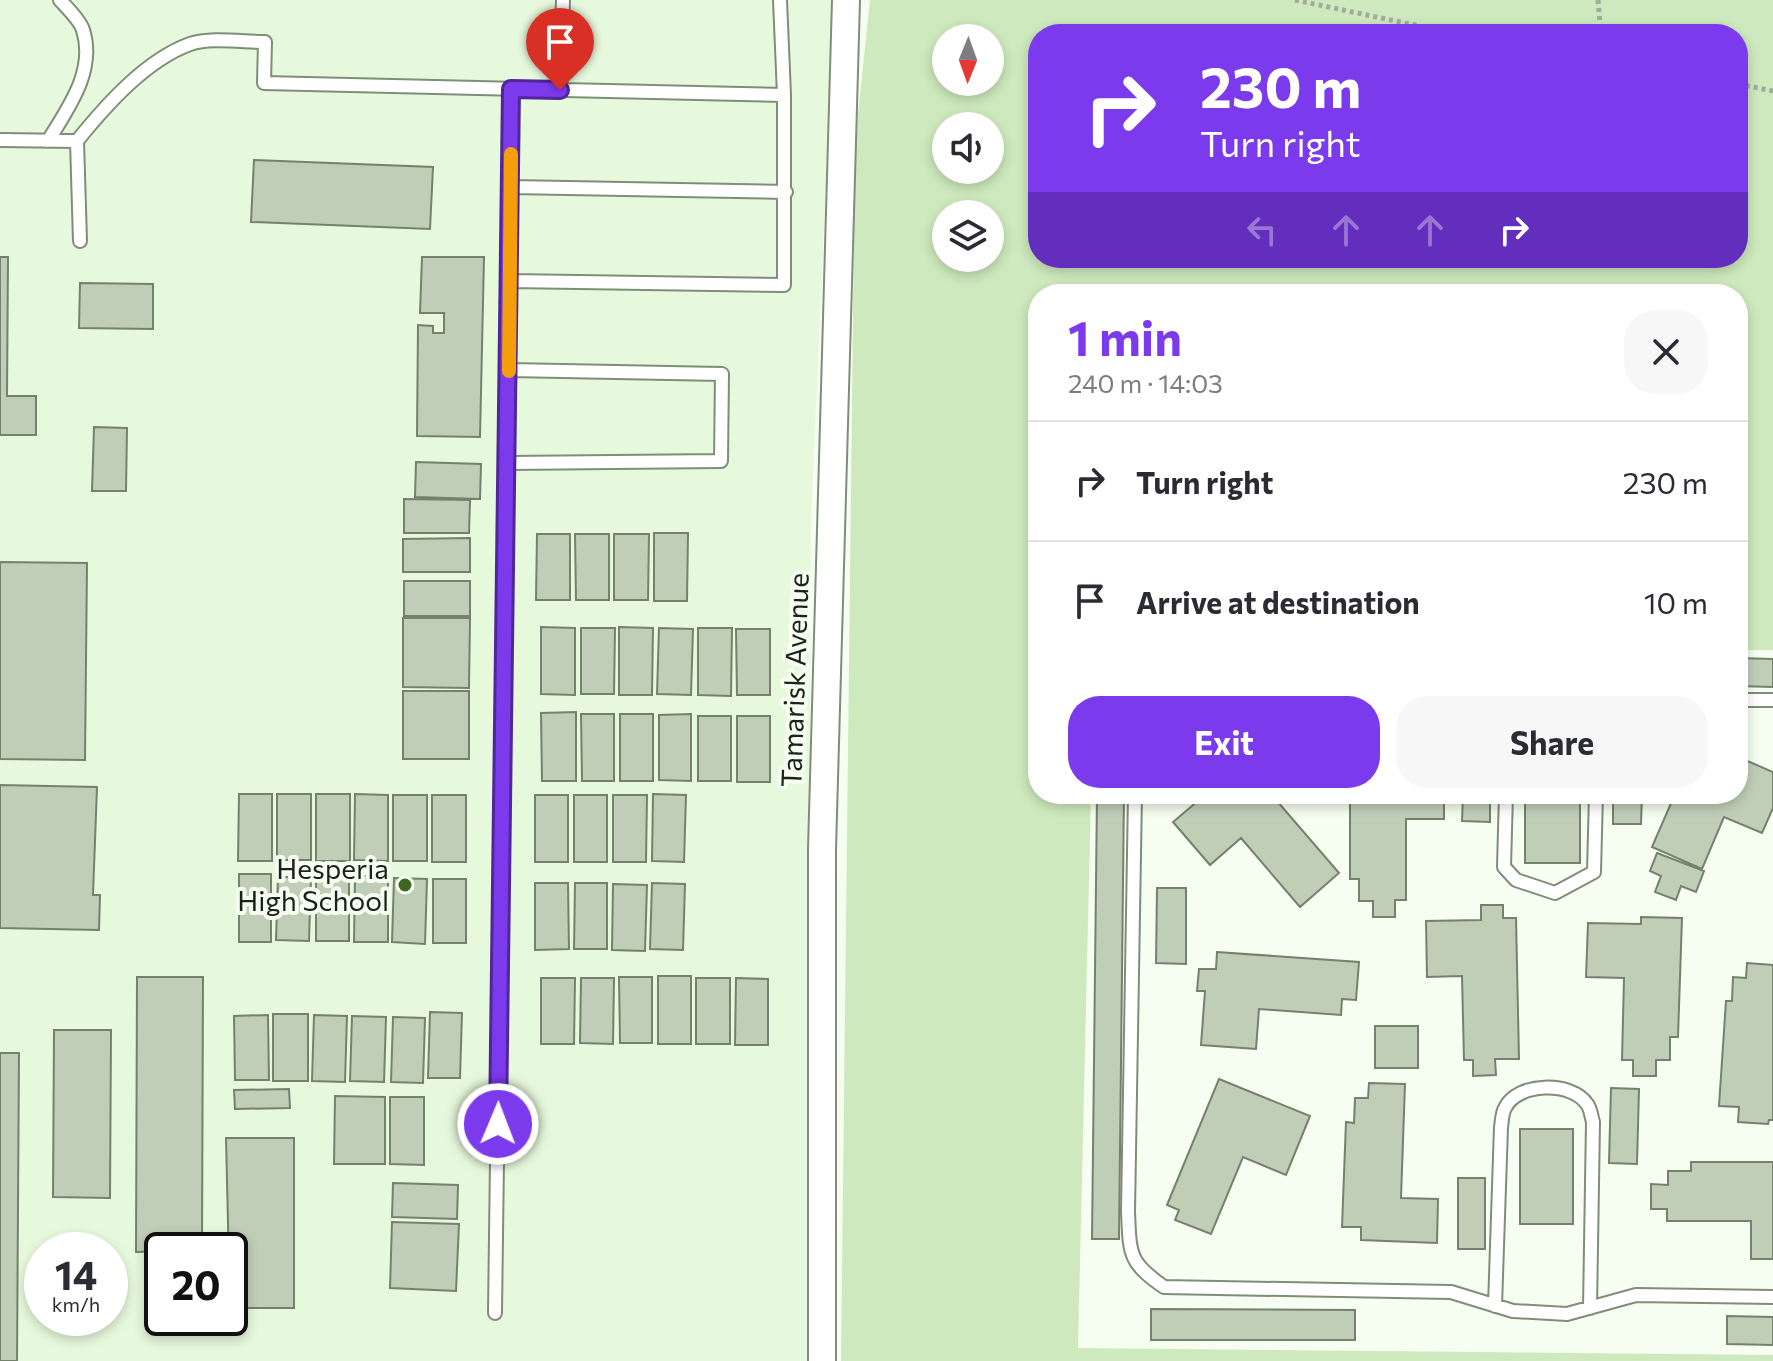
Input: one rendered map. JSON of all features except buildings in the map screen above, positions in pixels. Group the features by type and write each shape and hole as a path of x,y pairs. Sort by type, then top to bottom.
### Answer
{"street":[{"name":"Tamarisk Avenue","path":"822,1361 822,849 846,0"}],"lane":[{"path":"48,141 81,85 86,55 83,28 60,0"},
{"path":"560,90 563,0"},
{"path":"510,281 784,285 786,192 780,0"},
{"path":"80,241 77,141 103,109 150,69 191,44 265,42 264,83 784,95"},
{"path":"495,1313 511,89"},
{"path":"0,140 77,141"},
{"path":"511,187 786,192"},
{"path":"507,463 721,461 722,374 509,370"},
{"path":"1748,700 1773,700"},
{"path":"1135,804 1130,1254 1147,1275 1164,1287 1451,1292 1513,1311 1567,1314 1636,1295 1773,1297"},
{"path":"1506,804 1504,867 1516,880 1555,893 1594,872 1596,804"},
{"path":"1495,1306 1501,1127 1505,1107 1515,1096 1561,1087 1581,1097 1589,1105 1593,1122 1590,1308"}],"path":[{"path":"1295,0 1410,24"},
{"path":"1598,0 1600,24"},
{"path":"1748,86 1773,91"}],"shaded area":[{"name":"Hesperia High School","path":"0,0 834,0 811,519 808,1361 0,1361"},
{"path":"870,0 1773,0 1773,650 1748,650 1748,284 1028,284 1028,804 1091,804 1078,1348 1773,1355 1773,1361 841,1361 855,143"}],"slow traffic":[{"path":"509,371 511,154"}],"place":[{"name":"Hesperia High School","path":"405,885"}],"route":[{"path":"498,1124 511,89 560,90"}]}
